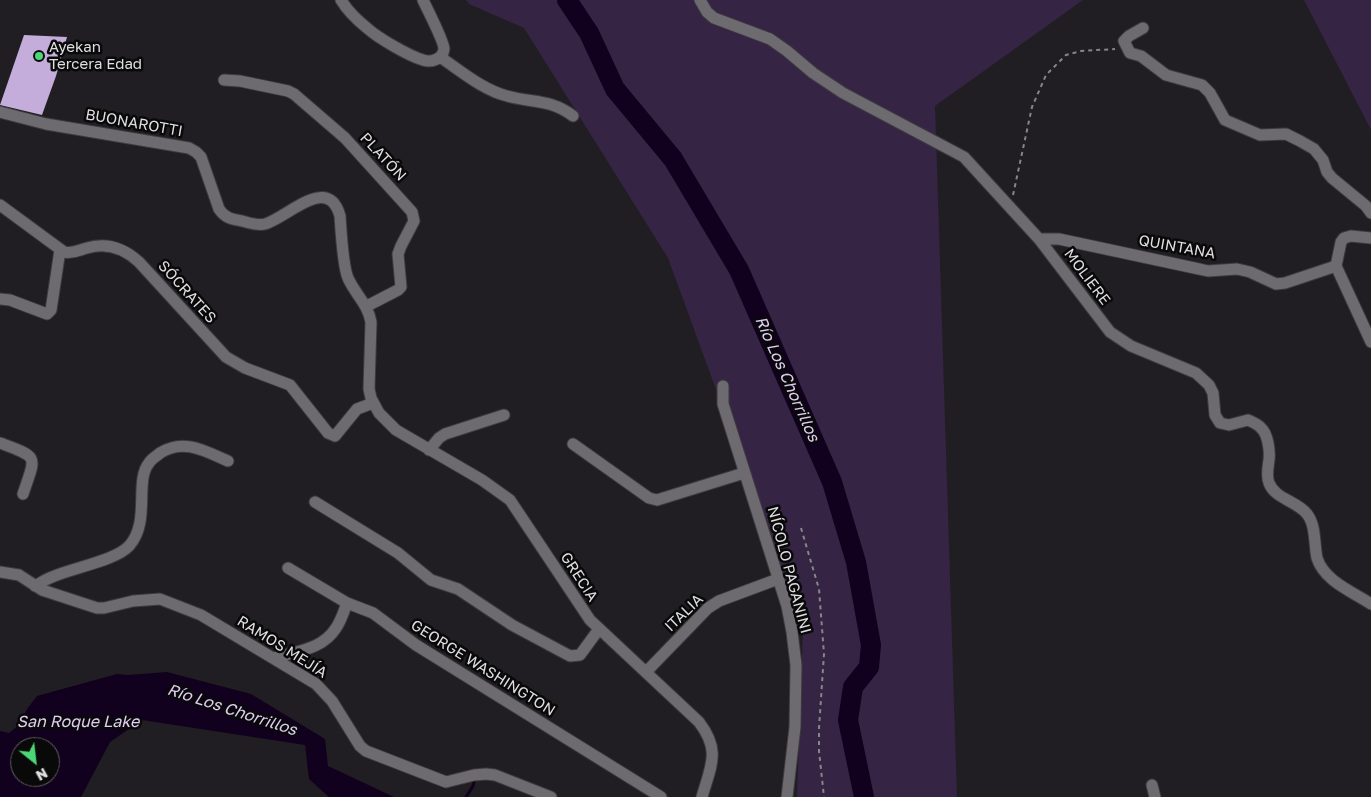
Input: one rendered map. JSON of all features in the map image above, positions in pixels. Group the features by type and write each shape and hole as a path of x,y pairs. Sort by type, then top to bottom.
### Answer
{"street":[{"path":"341,0 368,29 404,51 424,61 432,62 440,57 444,50 442,41 423,0"},
{"name":"MOLIERE","path":"700,0 707,12 714,18 770,39 813,73 843,93 964,157 1006,205 1040,239 1110,332 1131,346 1196,373 1213,393 1215,415 1220,423 1229,425 1248,420 1262,428 1266,436 1269,457 1267,476 1271,487 1307,514 1311,522 1320,566 1336,582 1371,604"},
{"path":"1144,28 1124,41 1126,49 1130,53 1141,56 1166,75 1202,85 1210,93 1225,120 1260,135 1286,134 1314,150 1332,178 1371,212"},
{"path":"440,57 493,91 506,96 561,107 573,116"},
{"name":"PLATÓN","path":"224,80 249,83 294,94 345,138 412,212 414,222 398,254 401,287 367,306"},
{"name":"BUONAROTTI","path":"0,112 46,124 189,148 201,157 219,209 229,219 267,224 314,198 322,197 329,200 338,210 340,216 347,275 367,306 371,322 369,389 373,403"},
{"path":"0,206 60,250 51,310 47,314 10,300 0,299"},
{"path":"1371,238 1351,236 1344,238 1341,242 1336,266 1371,342"},
{"name":"QUINTANA","path":"1040,239 1059,239 1208,271 1237,269 1250,272 1276,284 1285,283 1336,266"},
{"name":"SÓCRATES","path":"60,250 69,253 96,246 110,247 126,252 139,262 226,357 245,368 290,385 328,433 335,436 357,409 373,403"},
{"name":"NÍCOLO PAGANINI","path":"723,386 723,404 787,606 794,647 796,665 795,727 787,797"},
{"name":"GRECIA","path":"373,403 387,423 429,450 482,480 510,500 582,610 699,722 708,733 712,742 713,760 702,797"},
{"path":"429,450 445,434 504,415"},
{"path":"0,444 29,454 32,459 33,464 23,494"},
{"path":"573,444 648,498 657,500 744,473"},
{"path":"35,586 50,577 116,555 128,547 137,534 142,513 143,477 148,464 157,455 170,447 196,447 228,461"},
{"path":"315,502 398,553 431,580 458,588 512,625 570,656 580,654 599,628"},
{"name":"GEORGE WASHINGTON","path":"288,568 347,603 373,613 416,645 661,797"},
{"name":"RAMOS MEJÍA","path":"0,572 19,575 42,590 97,608 133,601 160,599 168,601 200,615 316,684 326,694 360,746 366,751 446,782 474,775 495,775 551,797"},
{"name":"ITALIA","path":"647,671 718,600 778,579"},
{"path":"274,658 322,643 337,628 347,603"},
{"path":"1152,785 1155,797"}],"path":[{"path":"1006,205 1013,197 1032,107 1046,75 1066,55 1081,51 1126,49"},
{"path":"802,528 819,589 824,654 819,751 824,797"}],"shaded area":[{"path":"466,0 1083,0 935,106 957,797 797,797 803,628 668,258 524,28 469,4"},
{"path":"1304,0 1371,0 1371,130"}],"water":[{"name":"San Roque Lake","path":"167,672 251,694 325,739 328,766 394,797 329,797 309,779 305,745 142,720 110,742 81,797 0,797 0,731 9,733 19,725 27,709 37,696 117,674"},
{"path":"861,742 873,797 859,797 846,744"}],"building":[{"name":"Ayekan Tercera Edad","path":"24,35 67,37 42,115 0,105"}],"waterway":[{"name":"Río Los Chorrillos","path":"567,0 589,33 615,89 673,159 739,270 832,482 856,562 871,645 869,667 853,687 848,720 864,797"},
{"path":"466,797 473,786 475,778"}],"place":[{"name":"Ayekan Tercera Edad","path":"39,56"}]}
